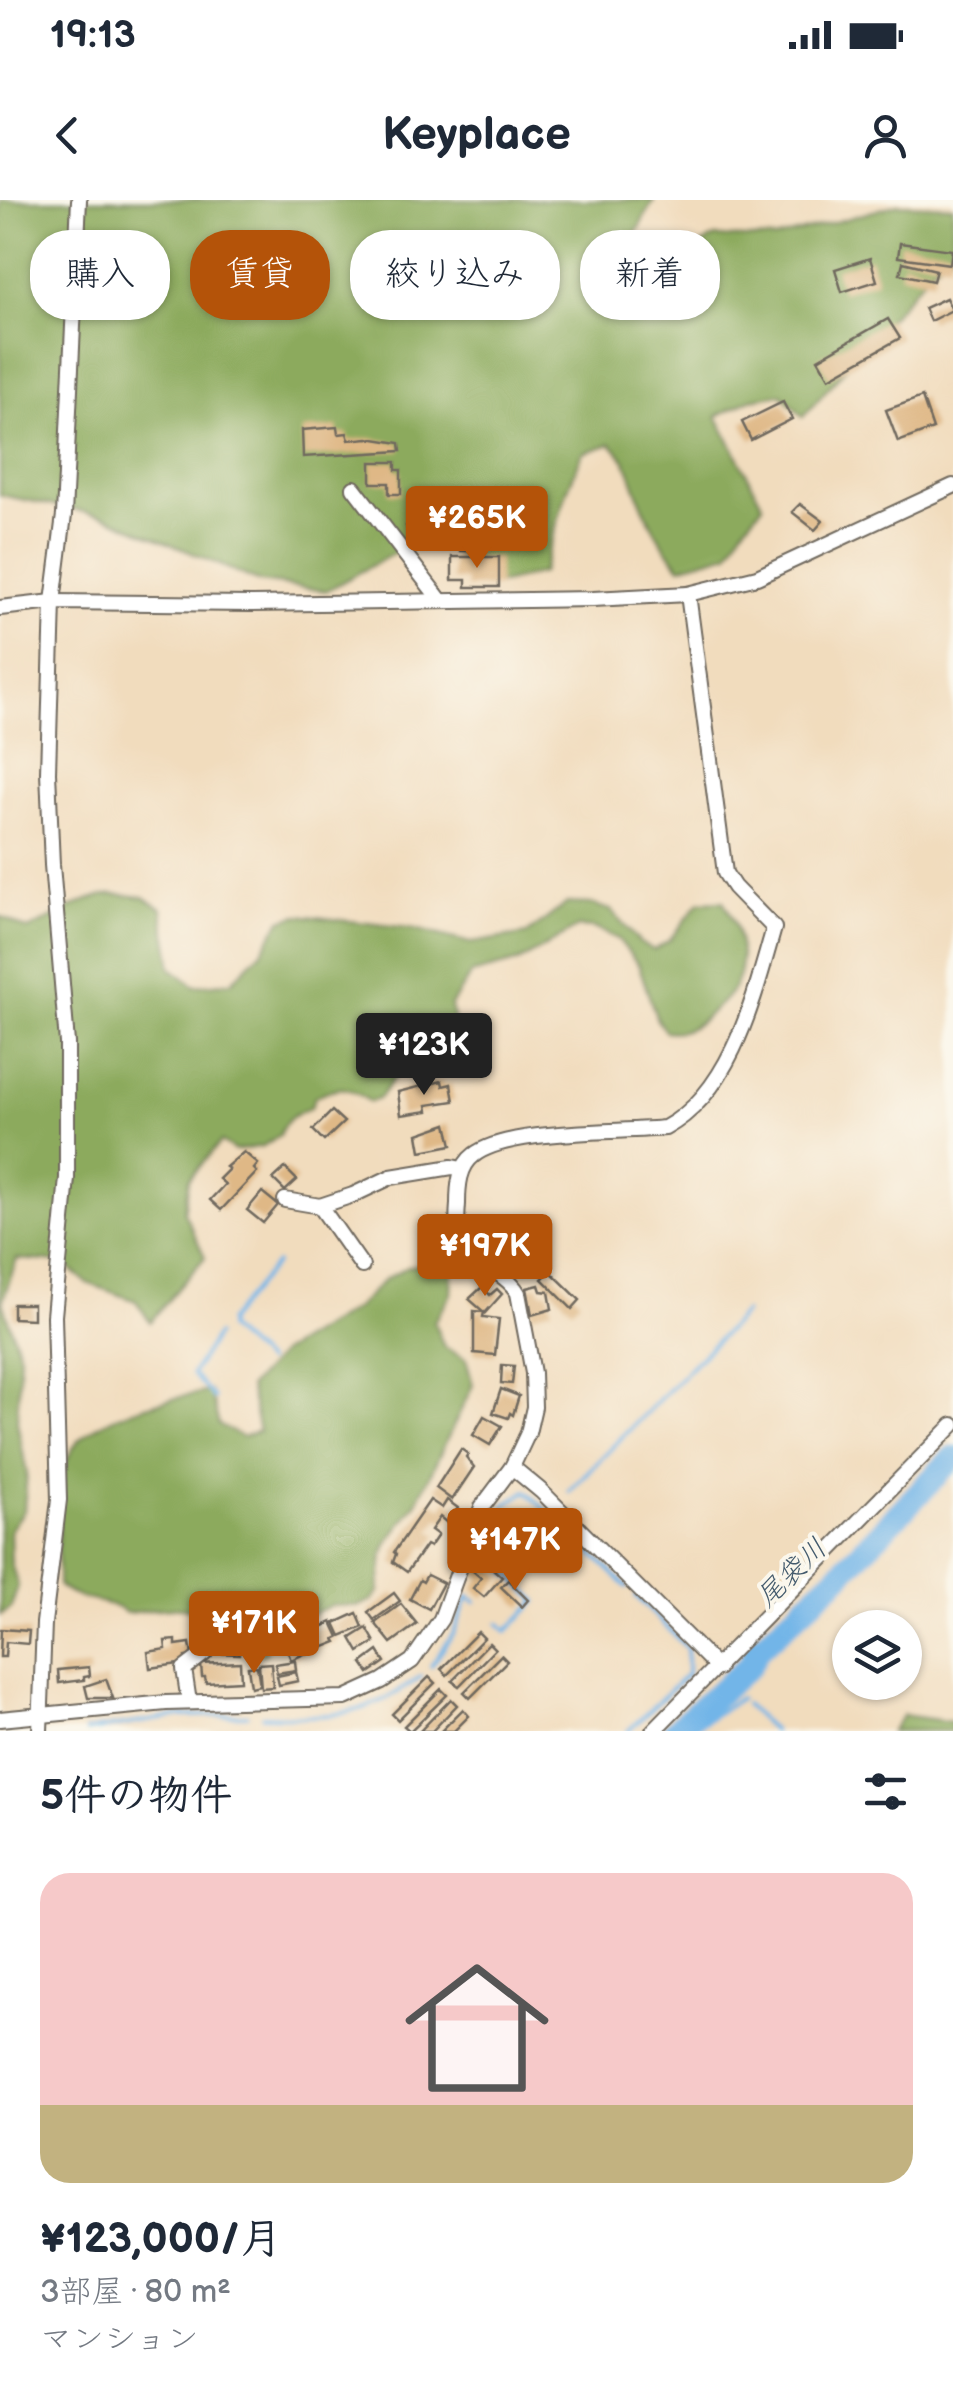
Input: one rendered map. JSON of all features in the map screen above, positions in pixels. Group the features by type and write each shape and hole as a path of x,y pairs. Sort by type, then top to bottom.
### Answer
{"street":[{"path":"40,1724 44,1623 59,1500 54,1316 67,1178 67,1043 48,772 53,602 64,516 79,200"},
{"path":"0,608 53,602 252,604 688,594 756,577 953,486"},
{"path":"354,488 441,601"},
{"path":"0,1719 40,1724 189,1702 345,1698 398,1671 426,1644 441,1619 482,1507 512,1467 528,1434 534,1407 533,1373 518,1293 511,1281 468,1255 460,1241 462,1170 473,1155 515,1140 665,1128 685,1117 738,1042 774,928 725,873 688,594"},
{"path":"285,1200 320,1206 391,1178 452,1167 462,1170"},
{"path":"320,1206 362,1266"},
{"path":"653,1731 953,1425"},
{"path":"512,1467 541,1491 718,1668"},
{"path":"189,1702 184,1669 204,1653"}],"green space":[{"path":"0,200 654,200 638,230 580,230 580,320 720,320 720,237 775,239 898,204 953,206 953,254 946,253 803,417 781,394 751,399 717,416 763,505 729,553 680,567 655,531 627,466 611,444 583,453 542,573 495,585 431,533 326,591 260,582 105,516 0,495"},
{"path":"114,894 144,897 162,909 171,968 195,986 231,982 262,951 281,920 298,915 411,928 471,943 527,934 567,903 611,910 640,943 654,950 670,940 699,902 723,901 737,930 741,964 735,985 723,1002 698,1023 677,1032 665,1031 657,1020 639,966 618,939 594,928 578,927 520,961 471,974 451,1005 451,1035 396,1075 380,1097 370,1102 349,1090 331,1090 315,1097 311,1107 292,1118 280,1135 263,1146 235,1151 221,1142 189,1179 184,1212 205,1257 150,1322 136,1301 87,1283 62,1262 17,1259 2,1302 20,1355 17,1422 27,1473 24,1511 10,1530 11,1563 18,1586 11,1608 0,1615 0,916 28,930 81,903"},
{"path":"427,1263 452,1269 451,1294 434,1322 444,1347 466,1359 473,1385 417,1502 388,1542 379,1592 371,1601 358,1606 332,1605 293,1623 281,1640 266,1647 266,1654 255,1655 246,1649 240,1635 224,1631 191,1610 169,1608 126,1613 74,1595 58,1585 63,1473 76,1444 90,1431 129,1412 210,1391 219,1425 242,1437 259,1431 249,1387 281,1353 356,1308 385,1279 408,1267"},
{"path":"903,1715 953,1722 953,1731 891,1731"}],"building":[{"path":"900,243 952,250 950,264 898,257"},
{"path":"870,258 877,281 842,292 835,269"},
{"path":"903,262 936,270 933,281 900,274"},
{"path":"946,298 952,310 930,321 924,308"},
{"path":"888,319 900,338 829,378 818,359"},
{"path":"922,397 933,429 898,442 886,410"},
{"path":"783,402 792,419 751,440 742,422"},
{"path":"337,427 338,434 347,433 349,440 368,438 400,443 401,451 303,457 302,430"},
{"path":"371,462 396,462 396,470 401,470 401,494 389,494 389,483 371,483"},
{"path":"800,504 823,521 815,530 792,512"},
{"path":"431,517 444,548 434,551 428,543 415,549 406,526"},
{"path":"461,539 479,539 479,551 461,551"},
{"path":"452,557 499,557 499,587 466,587 466,580 452,580"},
{"path":"442,1081 443,1086 451,1084 454,1101 427,1105 428,1111 401,1115 398,1092"},
{"path":"332,1111 344,1122 324,1141 313,1130"},
{"path":"447,1124 452,1145 421,1151 418,1134"},
{"path":"244,1152 258,1164 254,1169 257,1172 221,1210 210,1200 225,1184 219,1179 229,1169 226,1167"},
{"path":"285,1168 297,1180 285,1191 273,1179"},
{"path":"262,1192 278,1205 263,1223 247,1210"},
{"path":"550,1271 580,1300 572,1309 542,1279"},
{"path":"539,1285 541,1291 549,1292 552,1309 532,1315 527,1288"},
{"path":"482,1287 490,1295 497,1289 502,1294 485,1313 469,1299"},
{"path":"13,1304 33,1304 33,1319 13,1318"},
{"path":"474,1311 499,1319 495,1355 474,1353"},
{"path":"502,1365 514,1366 512,1384 501,1383"},
{"path":"501,1389 519,1396 513,1415 510,1413 508,1418 493,1413"},
{"path":"484,1416 502,1426 490,1445 473,1435"},
{"path":"461,1449 474,1467 452,1500 436,1488"},
{"path":"430,1500 442,1508 447,1500 458,1508 447,1523 440,1517 431,1530 438,1535 407,1572 393,1562 394,1552"},
{"path":"483,1555 502,1577 484,1597 473,1588 481,1578 473,1566"},
{"path":"427,1575 443,1583 429,1609 410,1599"},
{"path":"508,1580 528,1600 522,1607 501,1587"},
{"path":"394,1593 400,1601 374,1620 368,1612"},
{"path":"401,1604 417,1624 391,1643 375,1623"},
{"path":"357,1613 363,1627 341,1636 335,1623"},
{"path":"332,1622 339,1637 337,1642 307,1654 301,1641 308,1638 306,1634"},
{"path":"367,1628 375,1642 359,1652 351,1638"},
{"path":"1,1629 29,1631 28,1644 6,1642 5,1657 0,1657"},
{"path":"478,1632 484,1638 447,1675 441,1669"},
{"path":"210,1636 239,1636 239,1654 210,1653"},
{"path":"176,1640 176,1645 190,1643 192,1656 185,1657 186,1663 150,1668 148,1652 166,1649 165,1641"},
{"path":"298,1640 304,1654 291,1660 285,1645"},
{"path":"489,1643 495,1649 459,1686 452,1681"},
{"path":"378,1651 385,1662 369,1673 362,1663"},
{"path":"501,1655 507,1661 470,1698 464,1692"},
{"path":"295,1661 296,1670 277,1673 275,1664"},
{"path":"240,1662 241,1681 206,1683 202,1677 201,1664"},
{"path":"271,1663 273,1687 261,1688 259,1664"},
{"path":"257,1666 260,1685 251,1687 248,1667"},
{"path":"89,1667 90,1676 84,1680 59,1683 58,1670"},
{"path":"296,1672 298,1681 279,1685 277,1676"},
{"path":"429,1677 435,1683 398,1720 392,1714"},
{"path":"106,1679 113,1698 88,1698 85,1686"},
{"path":"441,1689 447,1695 410,1731 404,1726"},
{"path":"451,1699 457,1705 432,1731 420,1731"},
{"path":"463,1709 469,1716 454,1731 441,1731"}],"waterway":[{"path":"266,1362 228,1329 228,1321 276,1263"},
{"path":"569,1491 745,1312"},
{"path":"214,1398 192,1374 216,1335"},
{"name":"尾袋川","path":"675,1731 749,1666 757,1650 834,1580 953,1458"},
{"path":"499,1623 507,1631 537,1601 484,1549 505,1505 526,1491 627,1587"},
{"path":"431,1666 454,1633 468,1596 476,1602"},
{"path":"636,1596 686,1647"},
{"path":"628,1731 687,1674 687,1648"},
{"path":"262,1716 327,1715 364,1708 383,1701 421,1676"},
{"name":"尾袋川","path":"723,1683 731,1690"},
{"path":"690,1731 740,1698"},
{"path":"745,1704 773,1731"},
{"path":"86,1731 180,1716 247,1715"}]}
